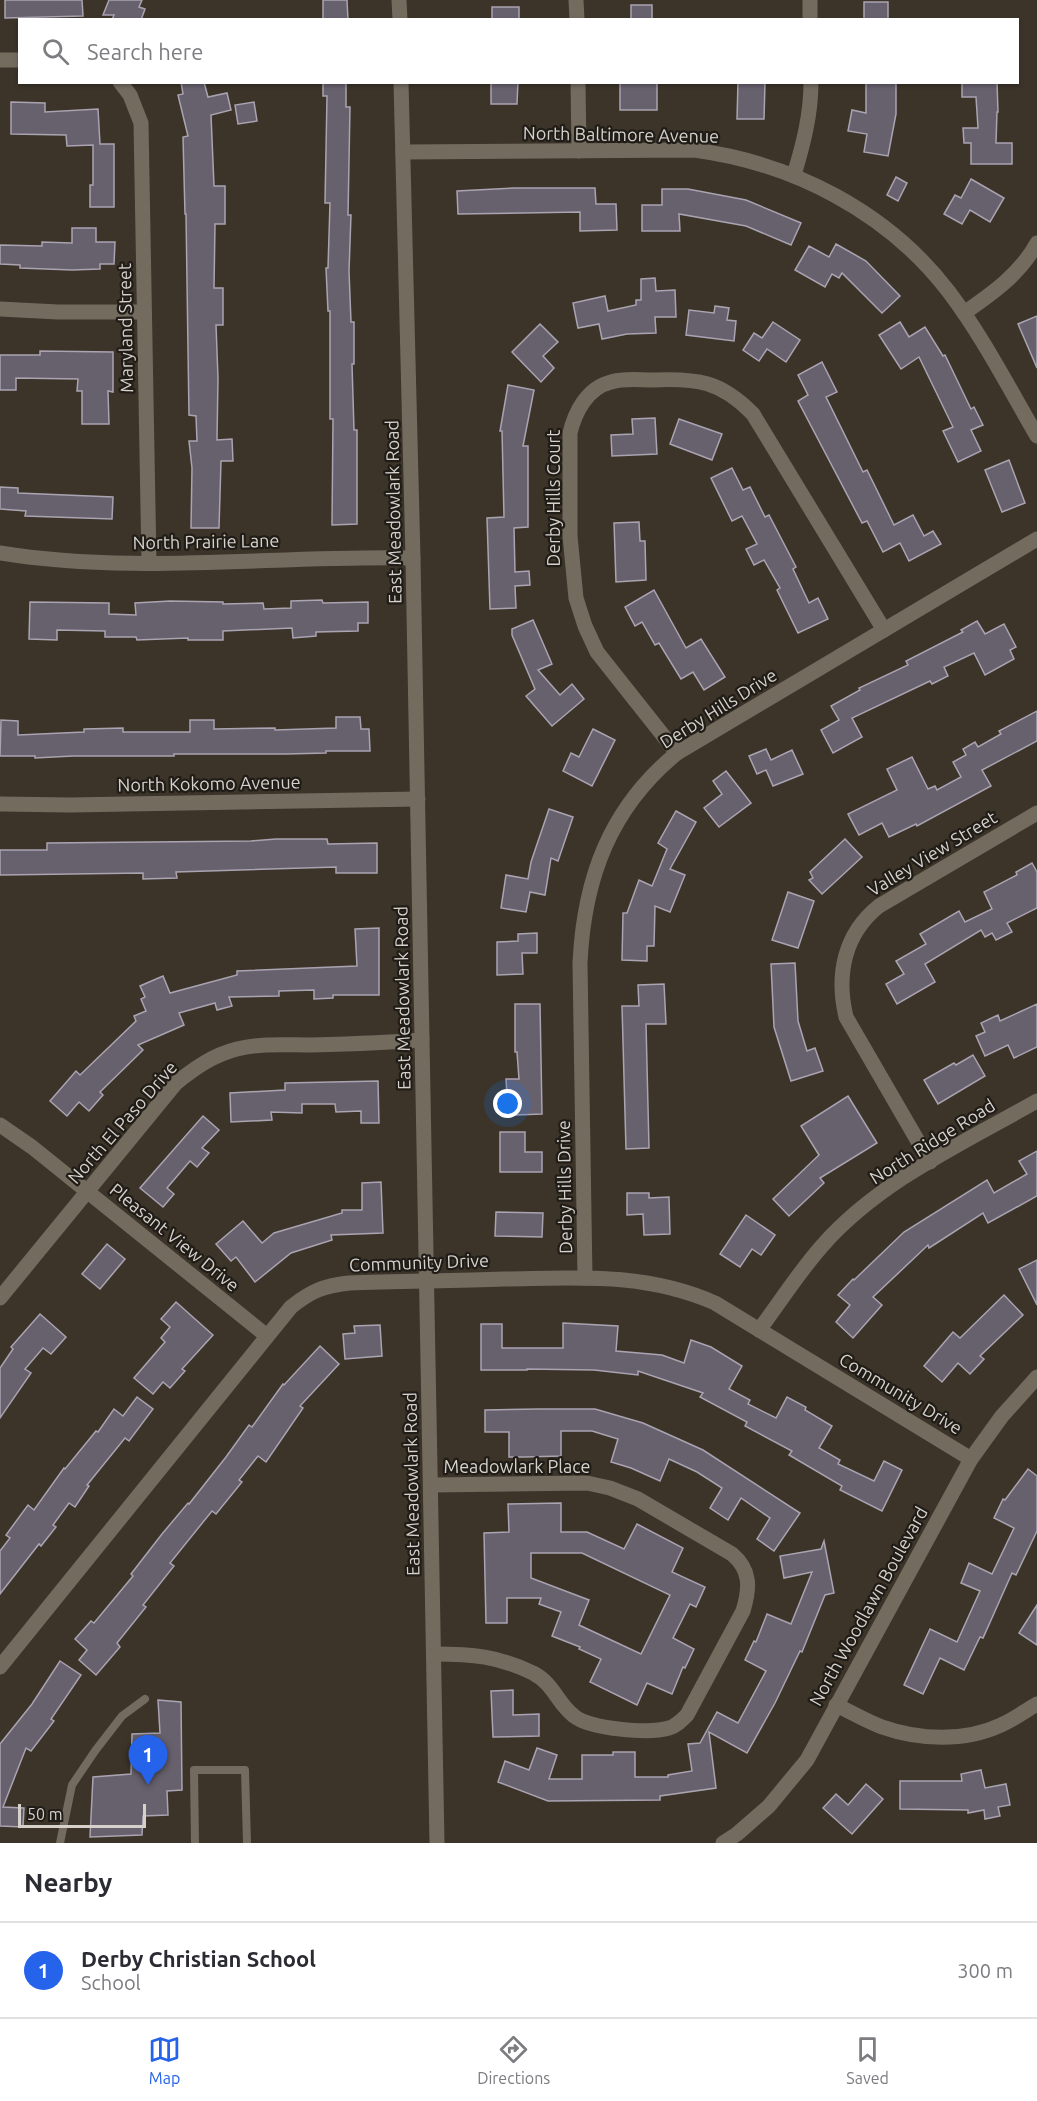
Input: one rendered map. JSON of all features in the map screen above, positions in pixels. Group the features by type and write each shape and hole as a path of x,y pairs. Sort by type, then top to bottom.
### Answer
{"street":[{"path":"399,0 400,18"},
{"path":"576,0 577,18"},
{"path":"810,0 810,18"},
{"path":"0,60 18,60"},
{"name":"Maryland Street","path":"122,84 130,95 141,123 149,563"},
{"name":"East Meadowlark Road","path":"401,84 418,799 437,1843"},
{"path":"578,84 579,151"},
{"path":"794,175 806,134 811,84"},
{"name":"North Baltimore Avenue","path":"403,152 694,150 726,154 794,175 834,194 871,217 903,242 932,271 964,313 1037,436"},
{"path":"964,313 997,290 1016,273 1037,243"},
{"path":"0,309 144,312"},
{"name":"Derby Hills Court","path":"677,753 597,652 576,598 570,536 570,434 573,419 580,406 600,386 624,380 691,379 717,386 740,400 753,414 884,630"},
{"name":"Derby Hills Drive","path":"585,1278 581,938 587,901 604,850 618,819 637,792 660,767 677,753 1037,539"},
{"name":"North Prairie Lane","path":"0,553 31,558 90,562 149,563 413,558"},
{"name":"North Kokomo Avenue","path":"0,804 70,805 418,799"},
{"name":"Valley View Street","path":"930,1162 846,1017 841,982 849,944 857,928 879,906 1037,813"},
{"name":"North El Paso Drive","path":"0,1298 176,1083 194,1068 214,1056 236,1049 258,1046 376,1044 422,1040"},
{"name":"North Ridge Road","path":"759,1330 822,1246 854,1216 890,1187 1037,1101"},
{"name":"Pleasant View Drive","path":"0,1125 32,1147 267,1336"},
{"name":"Community Drive","path":"0,1667 291,1307 308,1293 324,1286 349,1283 585,1278 642,1281 679,1289 715,1303 971,1459"},
{"name":"North Woodlawn Boulevard","path":"723,1843 769,1806 794,1779 807,1760 971,1459 1002,1416 1037,1377"},
{"name":"Meadowlark Place","path":"431,1485 587,1483 610,1488 638,1498 732,1554 746,1570 748,1581 747,1596 742,1611 687,1715 680,1723 670,1728 659,1730 596,1727 573,1716 562,1704 554,1689 542,1678 532,1673 490,1657 434,1653"},
{"path":"836,1705 896,1732 944,1737 974,1734 993,1728 1037,1704"}],"lane":[{"path":"60,1843 72,1785 122,1716 145,1699"},
{"path":"195,1843 194,1770 245,1770 247,1843"}],"building":[{"path":"5,0 82,0 83,16 5,18"},
{"path":"109,0 142,0 139,7 145,9 142,18 113,18 114,15 103,15"},
{"path":"323,0 347,0 348,18 323,18"},
{"path":"864,2 888,2 888,18 864,18"},
{"path":"631,5 652,5 652,18 631,18"},
{"path":"492,7 519,7 519,18 492,18"},
{"path":"181,84 205,84 208,97 227,93 231,110 211,115 214,186 225,186 225,224 215,224 214,288 223,288 223,325 216,325 217,440 232,439 233,461 221,461 219,528 191,528 192,468 189,441 197,441 196,416 189,415 183,137 188,136 178,95 183,94"},
{"path":"323,84 346,84 346,107 350,107 348,215 351,215 349,271 351,322 354,322 354,364 352,364 354,430 357,430 357,524 332,525 333,419 330,419 330,311 328,311 326,268 328,268 330,203 325,203 327,96 323,96"},
{"path":"491,84 518,84 517,104 491,104"},
{"path":"620,84 657,84 657,110 620,110"},
{"path":"738,84 765,84 764,119 737,119"},
{"path":"866,84 896,84 896,114 888,156 864,152 867,134 848,131 852,110 866,113"},
{"path":"962,84 997,84 996,143 1012,143 1012,164 971,164 971,143 964,143 963,128 978,128 976,97 962,97"},
{"path":"11,102 45,103 45,112 98,109 100,144 114,144 114,207 90,207 90,185 93,185 93,145 67,146 66,135 11,134"},
{"path":"254,102 257,121 238,124 235,105"},
{"path":"896,177 907,183 898,201 887,195"},
{"path":"971,179 1004,198 990,222 970,210 962,224 944,214 955,195 961,198"},
{"path":"595,188 596,204 616,204 617,230 580,231 580,212 458,214 457,191"},
{"path":"662,189 688,189 746,200 801,223 791,245 746,226 679,214 680,231 642,231 642,205 662,205"},
{"path":"72,228 96,228 96,242 115,242 114,264 100,264 100,269 72,270 20,268 20,265 0,264 0,245 42,246 42,242 72,243"},
{"path":"836,244 866,261 900,296 882,313 842,273 839,278 832,274 825,287 795,270 809,246 829,257"},
{"path":"655,278 656,291 675,290 676,317 655,317 656,333 627,334 602,339 599,324 578,328 573,303 605,296 608,311 636,305 636,300 641,300 641,279"},
{"path":"715,306 729,308 727,320 736,321 734,341 686,335 689,310 714,313"},
{"path":"1037,316 1037,368 1018,324"},
{"path":"773,322 800,340 786,362 767,349 759,361 743,350 754,333 762,338"},
{"path":"900,322 909,337 925,327 943,356 945,355 971,409 974,407 983,425 971,430 981,451 958,462 943,431 953,427 919,357 901,369 879,335"},
{"path":"540,324 558,342 543,356 554,368 541,382 512,352"},
{"path":"40,351 113,352 113,392 108,391 109,424 82,424 82,391 77,391 78,379 16,378 16,390 0,390 0,355 40,355"},
{"path":"822,362 837,392 826,397 863,472 867,470 894,525 913,515 924,536 933,531 941,544 909,561 900,543 883,552 867,521 862,523 798,401 808,395 798,375"},
{"path":"508,385 534,390 523,446 528,446 528,527 514,528 515,572 529,571 530,585 515,586 516,608 490,609 487,518 504,517 502,431 500,431"},
{"path":"655,418 657,454 612,456 611,435 633,434 632,419"},
{"path":"679,419 722,434 712,460 670,444"},
{"path":"1009,460 1025,503 1002,512 985,470"},
{"path":"732,468 743,490 750,487 765,517 769,515 796,567 793,569 809,603 818,598 828,619 798,633 777,590 780,588 764,560 754,565 746,549 757,544 742,516 732,521 711,478"},
{"path":"0,487 18,488 18,493 113,497 112,519 25,516 26,511 0,509"},
{"path":"639,522 640,541 645,541 646,580 616,582 614,523"},
{"path":"654,590 686,648 701,639 725,677 704,690 693,672 681,679 659,643 655,645 642,622 635,626 625,607"},
{"path":"322,600 323,603 368,602 368,623 358,623 358,631 316,632 316,636 293,638 292,628 223,631 223,640 188,640 188,638 137,640 136,637 105,637 105,631 57,630 57,640 29,639 30,602 109,603 109,614 136,615 135,603 170,601 223,602 223,604 263,603 264,609 291,608 291,601"},
{"path":"533,620 552,664 538,670 560,695 572,684 584,699 552,726 526,696 535,689 512,635 512,629"},
{"path":"977,621 985,634 1004,624 1016,647 1010,650 1014,659 985,675 974,653 944,667 948,676 932,684 930,681 852,718 862,737 833,753 821,730 839,720 831,706 860,690 859,688 908,665 906,661 963,632 961,630"},
{"path":"1037,711 1037,741 982,770 991,786 917,826 916,824 889,837 882,823 859,835 848,814 897,790 887,769 912,757 928,789 935,786 937,790 961,777 953,762 966,755 963,749 975,742 978,747 1001,734 999,731"},
{"path":"336,717 360,717 361,729 369,729 370,751 35,758 35,756 0,756 1,720 18,721 18,735 123,728 123,732 190,732 190,720 214,720 214,729 336,728"},
{"path":"593,729 615,740 592,786 563,771 571,753 579,757"},
{"path":"766,749 771,760 792,750 803,774 773,786 766,770 757,774 749,756"},
{"path":"726,771 751,803 719,827 704,808 722,794 713,781"},
{"path":"549,809 573,817 558,861 551,858 545,895 530,892 526,912 501,908 506,875 528,879 531,862"},
{"path":"676,811 696,822 670,869 685,875 670,912 655,906 654,946 647,946 647,961 622,960 623,913 627,913 639,880 652,886 667,849 658,843"},
{"path":"327,839 328,844 377,843 377,873 336,873 336,867 176,872 177,878 143,879 143,873 0,875 0,850 47,850 47,843"},
{"path":"845,839 862,857 822,894 809,880 813,878 810,872"},
{"path":"1032,863 1037,872 1037,908 1007,923 1012,932 996,940 992,933 985,937 981,930 925,964 935,982 897,1004 886,984 904,974 896,961 926,944 920,934 959,911 965,922 992,909 984,892 1017,875 1016,872"},
{"path":"788,892 814,901 798,948 772,940"},
{"path":"379,928 379,995 333,995 333,998 314,999 314,990 279,991 279,996 229,997 232,1006 217,1010 215,1003 179,1013 184,1025 138,1045 143,1050 100,1092 103,1095 89,1111 79,1102 67,1116 50,1101 76,1071 80,1075 136,1021 134,1016 146,1011 141,999 145,997 140,986 163,976 170,993 237,975 237,971 357,966 355,929"},
{"path":"537,933 537,953 522,953 523,974 497,975 497,942 518,941 518,934"},
{"path":"795,963 798,1021 807,1051 815,1048 823,1071 791,1081 774,1027 771,964"},
{"path":"664,984 666,1024 646,1024 649,1148 626,1149 622,1006 639,1006 638,985"},
{"path":"515,1004 540,1004 542,1114 516,1115 515,1094 507,1095 506,1079 519,1079 517,1052 515,1052"},
{"path":"1037,1004 1037,1047 1014,1058 1008,1045 985,1056 976,1036 985,1032 981,1023 998,1015 1000,1021"},
{"path":"973,1055 985,1076 938,1104 924,1080"},
{"path":"378,1081 379,1123 361,1123 361,1111 336,1112 335,1104 302,1104 302,1113 271,1112 272,1120 231,1122 230,1093 285,1090 285,1083"},
{"path":"848,1096 877,1143 820,1178 824,1183 789,1216 773,1199 819,1155 801,1126"},
{"path":"203,1116 219,1130 202,1148 209,1153 197,1167 190,1161 167,1188 174,1194 163,1207 140,1188"},
{"path":"500,1132 525,1132 525,1152 542,1152 542,1172 500,1172"},
{"path":"1037,1151 1037,1196 988,1223 983,1213 929,1248 928,1245 873,1297 882,1305 853,1338 836,1322 850,1305 838,1295 904,1232 987,1180 994,1193 1027,1174 1019,1161"},
{"path":"381,1182 383,1233 331,1235 332,1240 291,1253 255,1282 236,1257 231,1261 216,1244 243,1221 262,1243 274,1233 342,1213 342,1210 362,1210 362,1183"},
{"path":"627,1193 649,1193 649,1198 669,1197 670,1234 644,1235 643,1214 627,1215"},
{"path":"496,1212 543,1213 542,1237 495,1236"},
{"path":"746,1215 775,1235 761,1255 752,1249 740,1267 720,1254"},
{"path":"107,1244 125,1259 100,1289 82,1274"},
{"path":"1037,1260 1037,1305 1019,1269"},
{"path":"1004,1295 1023,1315 980,1356 984,1359 970,1374 958,1363 942,1382 924,1366 953,1332 960,1338"},
{"path":"176,1302 213,1335 182,1369 185,1371 170,1388 163,1382 153,1394 134,1378 165,1342 161,1338 170,1327 161,1319"},
{"path":"40,1314 66,1337 51,1354 43,1348 25,1369 31,1373 0,1418 0,1368 13,1349 11,1347"},
{"path":"563,1323 618,1326 616,1351 662,1355 684,1363 691,1340 711,1347 742,1366 729,1389 750,1400 748,1404 776,1418 787,1397 806,1407 805,1410 832,1426 819,1448 840,1460 838,1464 874,1481 884,1461 902,1470 882,1511 840,1490 842,1486 789,1455 792,1451 745,1426 747,1422 700,1397 703,1393 638,1371 638,1375 594,1370 481,1370 481,1324 502,1324 502,1348 563,1348"},
{"path":"380,1325 382,1356 345,1359 343,1334 355,1333 354,1326"},
{"path":"320,1346 339,1364 300,1406 303,1408 266,1462 258,1456 239,1480 242,1482 216,1514 212,1511 170,1563 174,1566 143,1605 146,1607 117,1643 120,1647 96,1675 79,1660 87,1650 75,1639 91,1621 94,1623 249,1425 252,1427 283,1384"},
{"path":"137,1397 153,1409 129,1441 125,1438 87,1485 89,1486 75,1507 69,1503 53,1525 56,1527 41,1546 39,1544 0,1594 0,1551 10,1538 6,1535 28,1505 34,1510 64,1468 96,1431 98,1432 114,1409 123,1416"},
{"path":"595,1409 643,1423 703,1450 800,1513 774,1551 757,1539 770,1518 741,1498 728,1520 710,1508 722,1488 697,1472 669,1459 660,1481 611,1462 618,1439 592,1431 561,1431 561,1456 524,1457 509,1457 509,1432 485,1432 485,1410"},
{"path":"1028,1469 1037,1476 1037,1531 1016,1575 1012,1573 983,1638 980,1637 964,1670 940,1658 923,1694 904,1685 930,1629 957,1642 980,1591 961,1583 969,1563 992,1574 1014,1528 994,1518 1003,1499 1005,1500"},
{"path":"561,1503 561,1532 587,1532 624,1549 637,1524 683,1548 672,1572 705,1587 696,1607 690,1604 673,1638 694,1649 685,1668 683,1667 672,1694 647,1683 637,1705 590,1682 601,1659 579,1649 580,1647 552,1636 561,1612 539,1604 541,1598 507,1598 507,1623 486,1623 484,1533 509,1532 508,1504","holes":["531,1553 582,1553 670,1595 641,1654 579,1625 589,1600 531,1578"]},
{"path":"824,1541 834,1593 825,1595 802,1652 800,1651 747,1753 709,1732 716,1788 660,1796 660,1800 548,1801 498,1782 505,1761 529,1770 537,1748 557,1755 549,1779 582,1779 582,1755 613,1755 613,1752 635,1752 635,1777 668,1777 668,1775 692,1771 688,1744 700,1743 717,1712 738,1723 766,1671 745,1660 754,1641 756,1642 767,1614 791,1624 812,1572 784,1578 780,1556 821,1549"},
{"path":"1037,1605 1037,1645 1019,1633"},
{"path":"60,1661 81,1675 51,1719 54,1721 31,1751 26,1748 3,1807 24,1808 23,1827 0,1826 0,1744 32,1704"},
{"path":"513,1690 513,1715 539,1714 539,1736 493,1737 491,1691"},
{"path":"158,1700 181,1702 182,1790 167,1791 168,1815 143,1816 142,1835 90,1837 93,1777 131,1774 132,1734 160,1733"},
{"path":"981,1770 985,1788 1006,1784 1010,1805 998,1807 1000,1816 985,1819 984,1810 968,1813 968,1810 900,1809 900,1781 962,1781 961,1774"},
{"path":"866,1784 883,1799 852,1834 823,1808 836,1794 848,1805"}],"place":[{"name":"Derby Christian School","path":"148,1785"}]}
